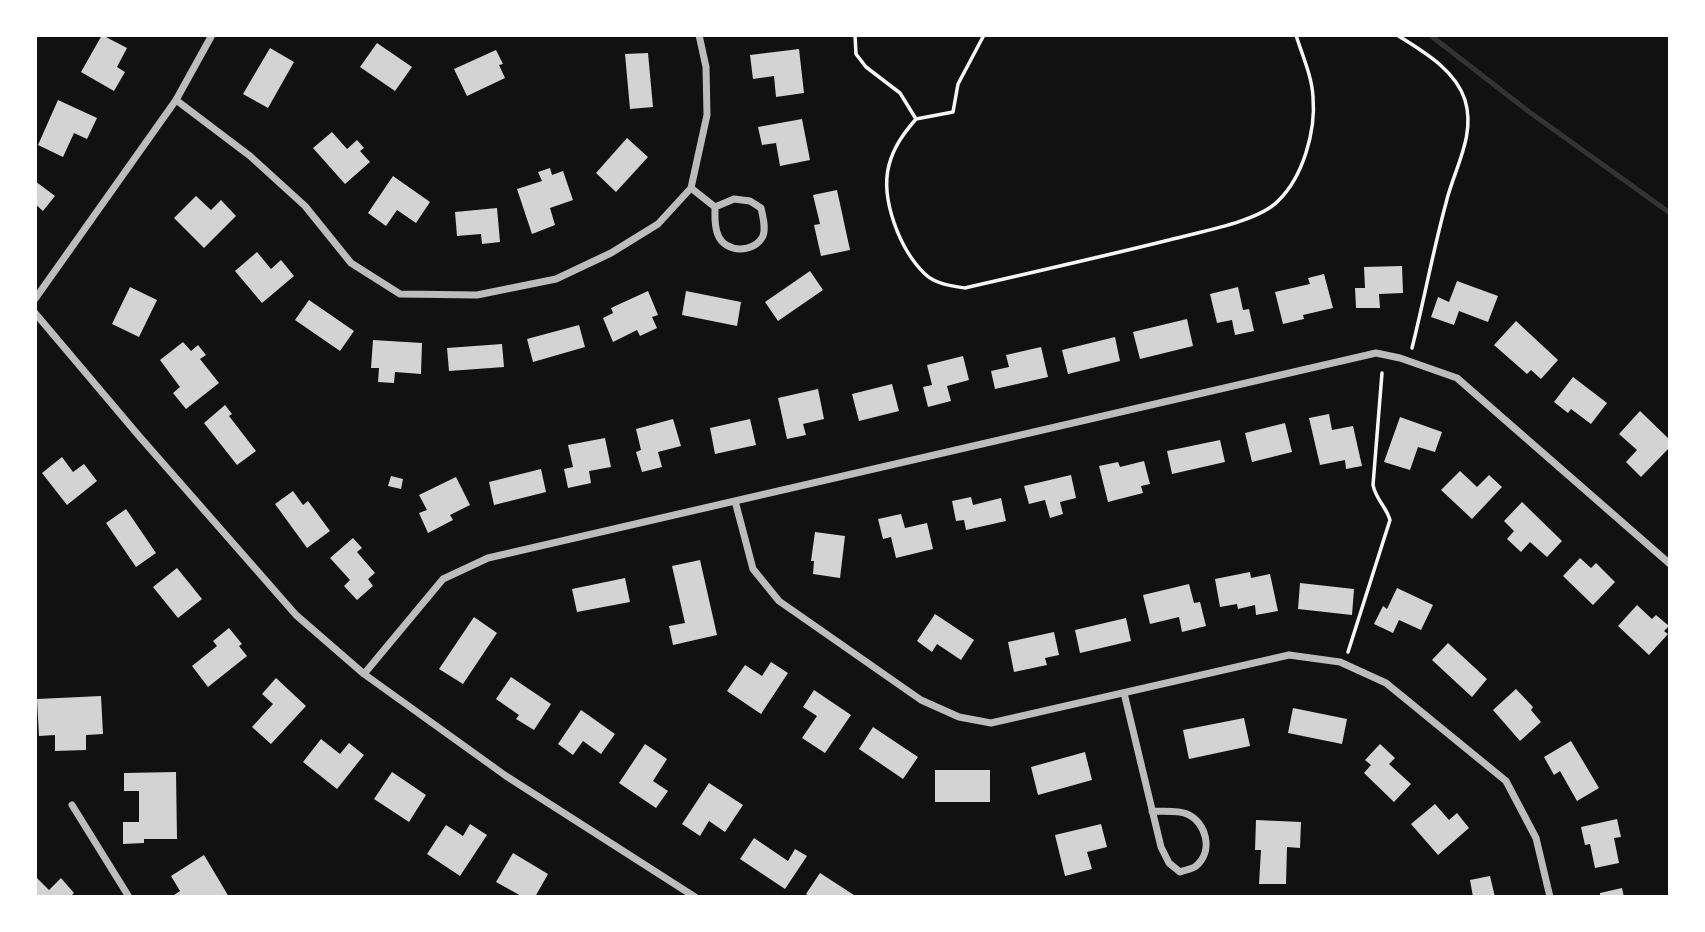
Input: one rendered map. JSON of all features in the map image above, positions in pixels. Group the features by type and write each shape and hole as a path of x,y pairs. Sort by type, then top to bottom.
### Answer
{"street":[{"path":"35,299 176,100 212,35"},
{"path":"176,100 250,156 305,206 351,263 400,293 477,295 556,279 611,253 658,224 691,188 707,115 706,68 699,35"},
{"path":"691,188 715,207 718,237 726,247 740,250 756,244 763,235 761,208 750,201 734,199 715,207"},
{"path":"35,313 296,615 364,674 506,776 695,897"},
{"path":"364,674 443,579 488,558 1376,353 1400,358 1457,378 1670,564"},
{"path":"735,500 753,569 779,601 920,699 959,718 991,723 1289,655 1344,664 1385,682 1506,781 1536,838 1550,897"},
{"path":"1124,693 1161,848 1169,863 1180,872 1196,866 1205,853 1207,837 1200,825 1186,813 1153,811"},
{"path":"72,805 130,897"}],"path":[{"path":"855,35 856,54 866,67 900,93 916,119"},
{"path":"984,35 958,84 953,112 916,119 898,140 889,165 886,187 890,209 901,237 926,276 945,285 965,288 1197,233 1264,213 1280,200 1294,179 1304,156 1312,124 1313,96 1296,35"},
{"path":"1397,35 1428,54 1454,79 1465,100 1468,122 1463,156 1446,200 1412,348"},
{"path":"1344,664 1390,520 1387,510 1375,495 1373,485 1382,373"}],"building":[{"path":"102,35 127,48 117,67 125,72 114,91 81,72"},
{"path":"377,43 412,67 395,91 360,67"},
{"path":"270,48 294,62 268,108 243,94"},
{"path":"799,49 804,93 776,97 774,76 753,79 750,55"},
{"path":"496,50 503,64 499,65 505,78 467,96 454,69"},
{"path":"648,53 653,107 630,109 625,54"},
{"path":"58,100 97,118 87,139 74,133 63,157 38,145"},
{"path":"802,119 810,160 780,166 776,143 762,145 758,127"},
{"path":"332,132 347,149 357,140 364,148 360,151 370,162 345,184 313,148"},
{"path":"627,138 648,157 616,192 596,173"},
{"path":"550,168 552,175 563,171 573,200 550,208 555,225 532,234 517,189 542,181 538,172"},
{"path":"393,176 430,202 416,223 397,210 386,226 368,213"},
{"path":"35,181 55,196 43,211 35,204"},
{"path":"837,190 850,250 821,256 814,225 820,224 813,195"},
{"path":"196,196 211,210 221,200 236,216 204,248 174,218"},
{"path":"497,208 500,242 482,244 481,234 457,236 455,212"},
{"path":"257,252 271,269 281,260 294,276 262,303 235,271"},
{"path":"1402,266 1403,293 1379,294 1380,308 1356,308 1355,288 1365,288 1364,267"},
{"path":"810,271 823,290 778,321 765,302"},
{"path":"1324,274 1333,308 1303,315 1304,319 1283,324 1275,292 1310,284 1308,278"},
{"path":"1457,281 1498,296 1488,322 1459,311 1454,325 1431,317 1438,297 1449,302"},
{"path":"130,287 157,300 139,337 112,324"},
{"path":"1238,287 1243,310 1249,309 1254,331 1235,335 1232,320 1217,323 1210,294"},
{"path":"648,291 658,315 652,317 657,328 640,336 637,330 613,342 603,318 613,313 611,308"},
{"path":"686,291 741,302 737,326 682,315"},
{"path":"309,300 354,331 340,351 295,320"},
{"path":"1187,319 1193,346 1140,359 1133,332"},
{"path":"1516,321 1558,360 1541,379 1531,370 1527,374 1494,345"},
{"path":"579,325 585,347 533,362 527,339"},
{"path":"1115,337 1120,361 1068,374 1062,350"},
{"path":"373,340 422,343 421,374 395,372 394,383 378,382 379,368 371,368"},
{"path":"183,342 191,351 198,345 206,355 200,359 219,383 186,409 173,393 180,387 160,360"},
{"path":"502,344 504,367 449,371 447,348"},
{"path":"1041,347 1048,377 995,389 991,371 1009,367 1006,355"},
{"path":"963,356 969,380 947,386 951,401 928,407 923,387 932,385 927,365"},
{"path":"1573,377 1607,403 1591,424 1571,409 1568,413 1554,402"},
{"path":"892,384 899,411 859,421 852,394"},
{"path":"818,389 824,419 803,424 806,435 787,439 778,398"},
{"path":"225,405 232,414 229,416 256,451 237,465 204,423"},
{"path":"1640,411 1670,440 1670,447 1641,477 1626,462 1637,450 1619,434"},
{"path":"1329,414 1332,430 1353,426 1362,466 1346,469 1345,460 1320,465 1309,418"},
{"path":"1400,417 1442,432 1435,452 1418,447 1410,470 1384,462"},
{"path":"673,419 681,446 658,452 662,467 642,472 636,452 641,450 636,429"},
{"path":"750,419 756,445 715,454 710,428"},
{"path":"1285,423 1292,452 1252,462 1245,433"},
{"path":"605,438 611,467 589,471 591,483 568,488 564,469 573,467 568,445"},
{"path":"1220,440 1225,462 1172,474 1167,451"},
{"path":"62,457 73,472 84,464 97,481 67,505 42,473"},
{"path":"1144,461 1150,484 1141,486 1143,493 1108,502 1099,466 1118,462 1120,467"},
{"path":"541,469 546,492 494,505 489,482"},
{"path":"1460,471 1477,487 1489,475 1502,487 1472,519 1441,490"},
{"path":"1071,475 1076,498 1060,502 1063,514 1050,518 1045,500 1029,504 1024,486"},
{"path":"391,476 403,479 401,489 388,486"},
{"path":"456,477 470,505 450,515 453,520 428,533 419,513 427,510 419,495"},
{"path":"293,491 303,505 308,501 330,531 307,548 275,504"},
{"path":"971,497 973,505 1001,498 1006,521 966,530 964,520 956,521 952,501"},
{"path":"1522,502 1562,541 1547,557 1530,542 1521,552 1507,539 1514,531 1504,521"},
{"path":"126,509 156,553 136,567 106,523"},
{"path":"901,514 905,528 927,523 933,549 896,558 891,537 883,539 878,519"},
{"path":"815,532 845,536 840,578 813,574 814,561 811,561"},
{"path":"353,538 362,548 357,552 375,573 368,579 373,586 357,600 344,586 350,580 330,558"},
{"path":"1580,558 1591,568 1596,563 1615,582 1593,605 1563,576"},
{"path":"700,560 717,635 673,645 669,626 685,623 672,566"},
{"path":"177,568 202,599 178,618 153,587"},
{"path":"1250,572 1251,578 1270,574 1278,611 1256,615 1255,605 1238,609 1237,604 1220,607 1215,579"},
{"path":"625,578 630,602 577,612 572,589"},
{"path":"1300,583 1354,589 1352,615 1298,609"},
{"path":"1189,584 1194,603 1200,602 1206,626 1182,632 1179,617 1150,624 1143,595"},
{"path":"1397,588 1433,605 1421,630 1399,620 1393,633 1374,624 1383,606 1387,609"},
{"path":"1637,605 1652,619 1656,615 1669,626 1664,631 1668,634 1649,655 1618,626"},
{"path":"935,614 974,640 961,660 937,644 932,652 917,641"},
{"path":"474,617 497,633 463,684 439,669"},
{"path":"1126,618 1131,641 1080,653 1075,630"},
{"path":"229,628 242,644 239,646 247,656 208,687 192,666 217,646 213,641"},
{"path":"1054,632 1059,655 1045,658 1047,665 1014,672 1008,642"},
{"path":"1448,643 1487,679 1472,697 1432,660"},
{"path":"771,662 788,673 761,714 727,691 745,665 762,676"},
{"path":"511,677 551,704 534,730 516,719 519,715 496,699"},
{"path":"276,678 306,706 271,744 252,727 273,704 262,694"},
{"path":"1516,689 1533,707 1531,710 1541,722 1520,741 1493,710"},
{"path":"814,690 851,715 825,753 802,738 817,716 803,707"},
{"path":"101,696 103,734 86,735 86,750 55,751 55,735 39,736 37,699"},
{"path":"1293,708 1347,719 1342,744 1288,733"},
{"path":"581,710 615,734 601,754 583,741 573,755 558,744"},
{"path":"1244,718 1250,746 1189,759 1183,730"},
{"path":"873,727 918,757 903,779 859,749"},
{"path":"321,739 340,754 349,743 364,755 337,789 303,762"},
{"path":"1571,741 1599,788 1577,801 1560,771 1554,775 1544,757"},
{"path":"645,744 667,759 653,781 668,791 656,808 619,783"},
{"path":"1380,744 1395,758 1389,764 1411,784 1394,802 1364,773 1371,765 1365,760"},
{"path":"1085,752 1092,780 1038,795 1031,767"},
{"path":"935,770 990,770 990,802 935,802"},
{"path":"176,772 177,839 144,839 144,843 123,844 123,822 139,822 139,791 124,791 124,773"},
{"path":"392,772 426,795 409,822 374,799"},
{"path":"709,783 743,805 725,832 709,821 700,836 682,824"},
{"path":"1435,804 1449,820 1457,813 1469,828 1438,855 1411,824"},
{"path":"1617,819 1621,837 1614,838 1619,863 1595,868 1590,844 1585,845 1581,827"},
{"path":"1256,820 1301,822 1300,848 1287,847 1286,884 1259,884 1261,850 1255,850"},
{"path":"470,824 487,835 460,876 427,854 446,825 463,836"},
{"path":"1101,824 1107,847 1087,852 1092,869 1065,876 1055,835"},
{"path":"754,838 788,861 795,849 807,856 785,889 740,859"},
{"path":"513,853 548,874 535,897 523,897 496,882"},
{"path":"204,855 229,897 171,897 180,891 171,876"},
{"path":"820,873 857,897 811,897 806,894"},
{"path":"35,876 49,890 61,878 74,893 70,897 35,897"},
{"path":"1490,876 1495,897 1473,897 1470,880"},
{"path":"1622,888 1624,897 1600,897 1600,893"}],"waterway":[{"path":"1430,35 1528,111 1670,213"}]}
